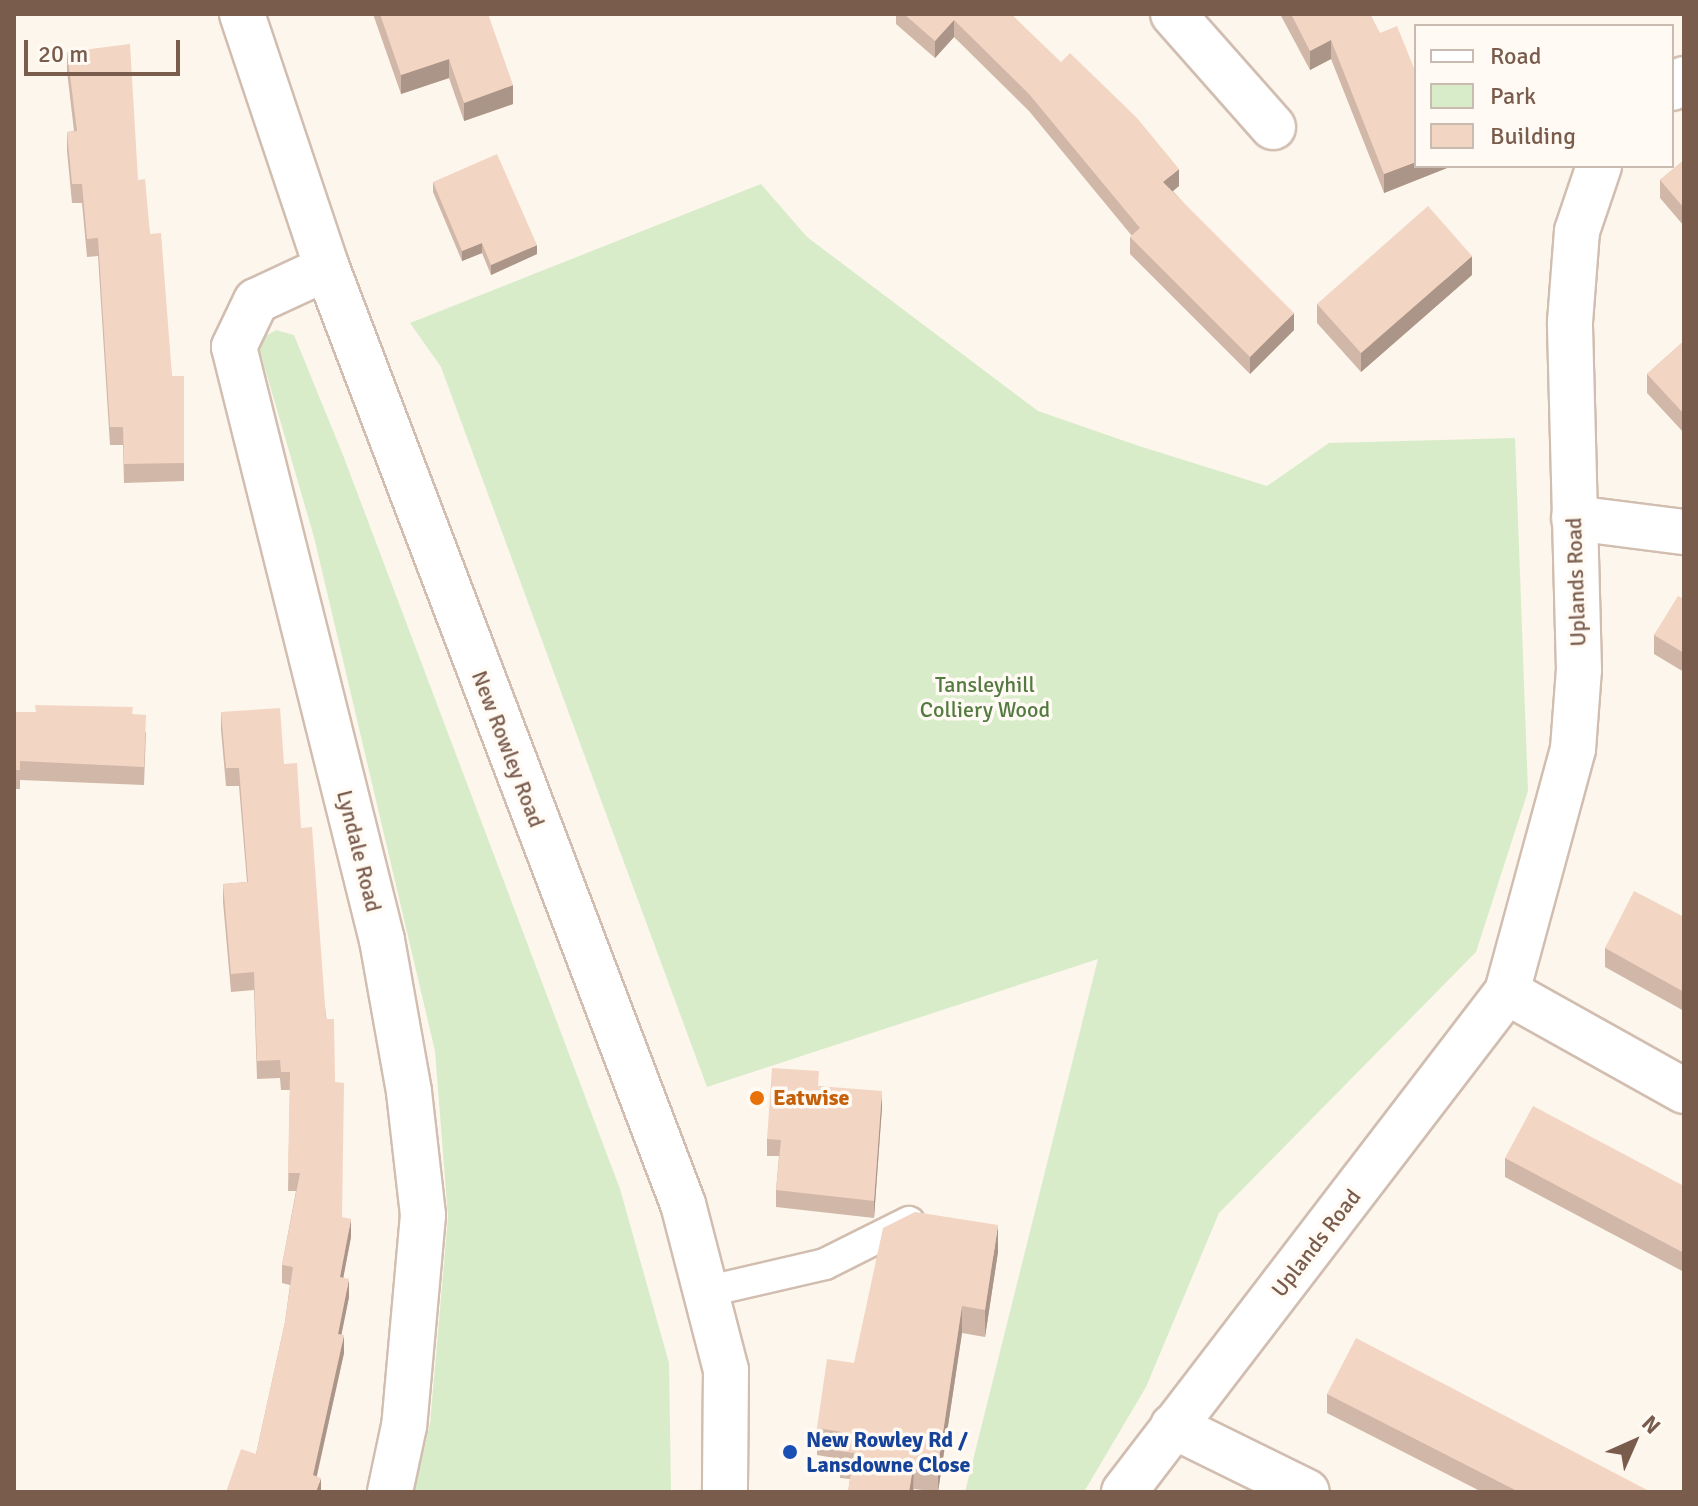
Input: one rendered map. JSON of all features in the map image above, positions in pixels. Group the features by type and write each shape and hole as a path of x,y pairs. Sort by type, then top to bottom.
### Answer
{"street":[{"name":"New Rowley Road","path":"242,14 327,268 683,1204 709,1291 730,1409 725,1492"},
{"path":"1173,14 1273,127"},
{"name":"Uplands Road","path":"1124,1492 1507,992 1573,749 1574,518 1570,322 1577,231 1598,168"},
{"name":"Lyndale Road","path":"327,268 256,301 234,347 386,955 409,1092 423,1215 404,1426 390,1492"},
{"path":"1574,518 1684,532"},
{"path":"1507,992 1684,1091"},
{"path":"1173,1426 1307,1492"}],"lane":[{"path":"709,1291 825,1264 909,1222"}],"green space":[{"name":"Tansleyhill Colliery Wood","path":"761,184 807,237 1038,411 1139,446 1267,486 1329,443 1515,438 1528,791 1476,952 1219,1213 1146,1387 1084,1492 965,1492 1098,959 707,1087 441,367 410,323"},
{"path":"276,330 294,335 343,455 620,1189 669,1363 671,1492 413,1492 430,1424 448,1217 435,1051 314,537 257,341"}],"building":[{"path":"380,14 488,14 513,85 464,103 449,59 401,75"},
{"path":"904,14 1011,14 1061,62 1070,53 1137,118 1179,169 1163,182 1294,313 1250,357 1130,237 1140,228 1029,94 954,20 935,41"},
{"path":"1291,14 1370,14 1380,33 1397,26 1414,68 1414,163 1384,174 1331,40 1310,51"},
{"path":"130,44 138,180 145,179 150,234 161,233 172,376 184,376 184,463 124,464 123,427 110,427 98,238 87,239 82,184 72,184 67,132 77,131 67,52"},
{"path":"497,154 537,245 491,265 482,243 462,251 433,182"},
{"path":"1684,160 1684,208 1660,180"},
{"path":"1428,206 1472,256 1361,353 1317,304"},
{"path":"1684,341 1684,414 1647,374"},
{"path":"1678,596 1684,599 1684,653 1654,635"},
{"path":"35,705 133,707 132,714 146,715 144,767 20,761 20,770 14,770 14,712 36,712"},
{"path":"280,708 284,764 297,763 301,828 312,827 326,1019 334,1019 335,1082 344,1083 342,1217 351,1219 340,1277 349,1279 338,1334 344,1335 313,1475 321,1478 316,1492 226,1492 241,1449 256,1454 285,1322 293,1267 282,1265 300,1173 288,1173 290,1072 281,1072 280,1060 257,1061 254,972 231,974 223,884 248,882 239,768 226,768 221,712"},
{"path":"1634,891 1684,917 1684,992 1605,948"},
{"path":"772,1068 819,1071 818,1086 882,1091 874,1201 776,1190 781,1140 767,1139"},
{"path":"1533,1106 1684,1186 1684,1253 1505,1158"},
{"path":"915,1212 998,1225 985,1310 962,1306 938,1466 914,1462 909,1492 848,1492 854,1453 840,1451 842,1432 817,1428 827,1359 854,1363 883,1228"},
{"path":"1356,1338 1651,1492 1519,1492 1327,1394"}],"place":[{"name":"Eatwise","path":"757,1098"},
{"name":"New Rowley Rd / Lansdowne Close","path":"790,1452"}]}
